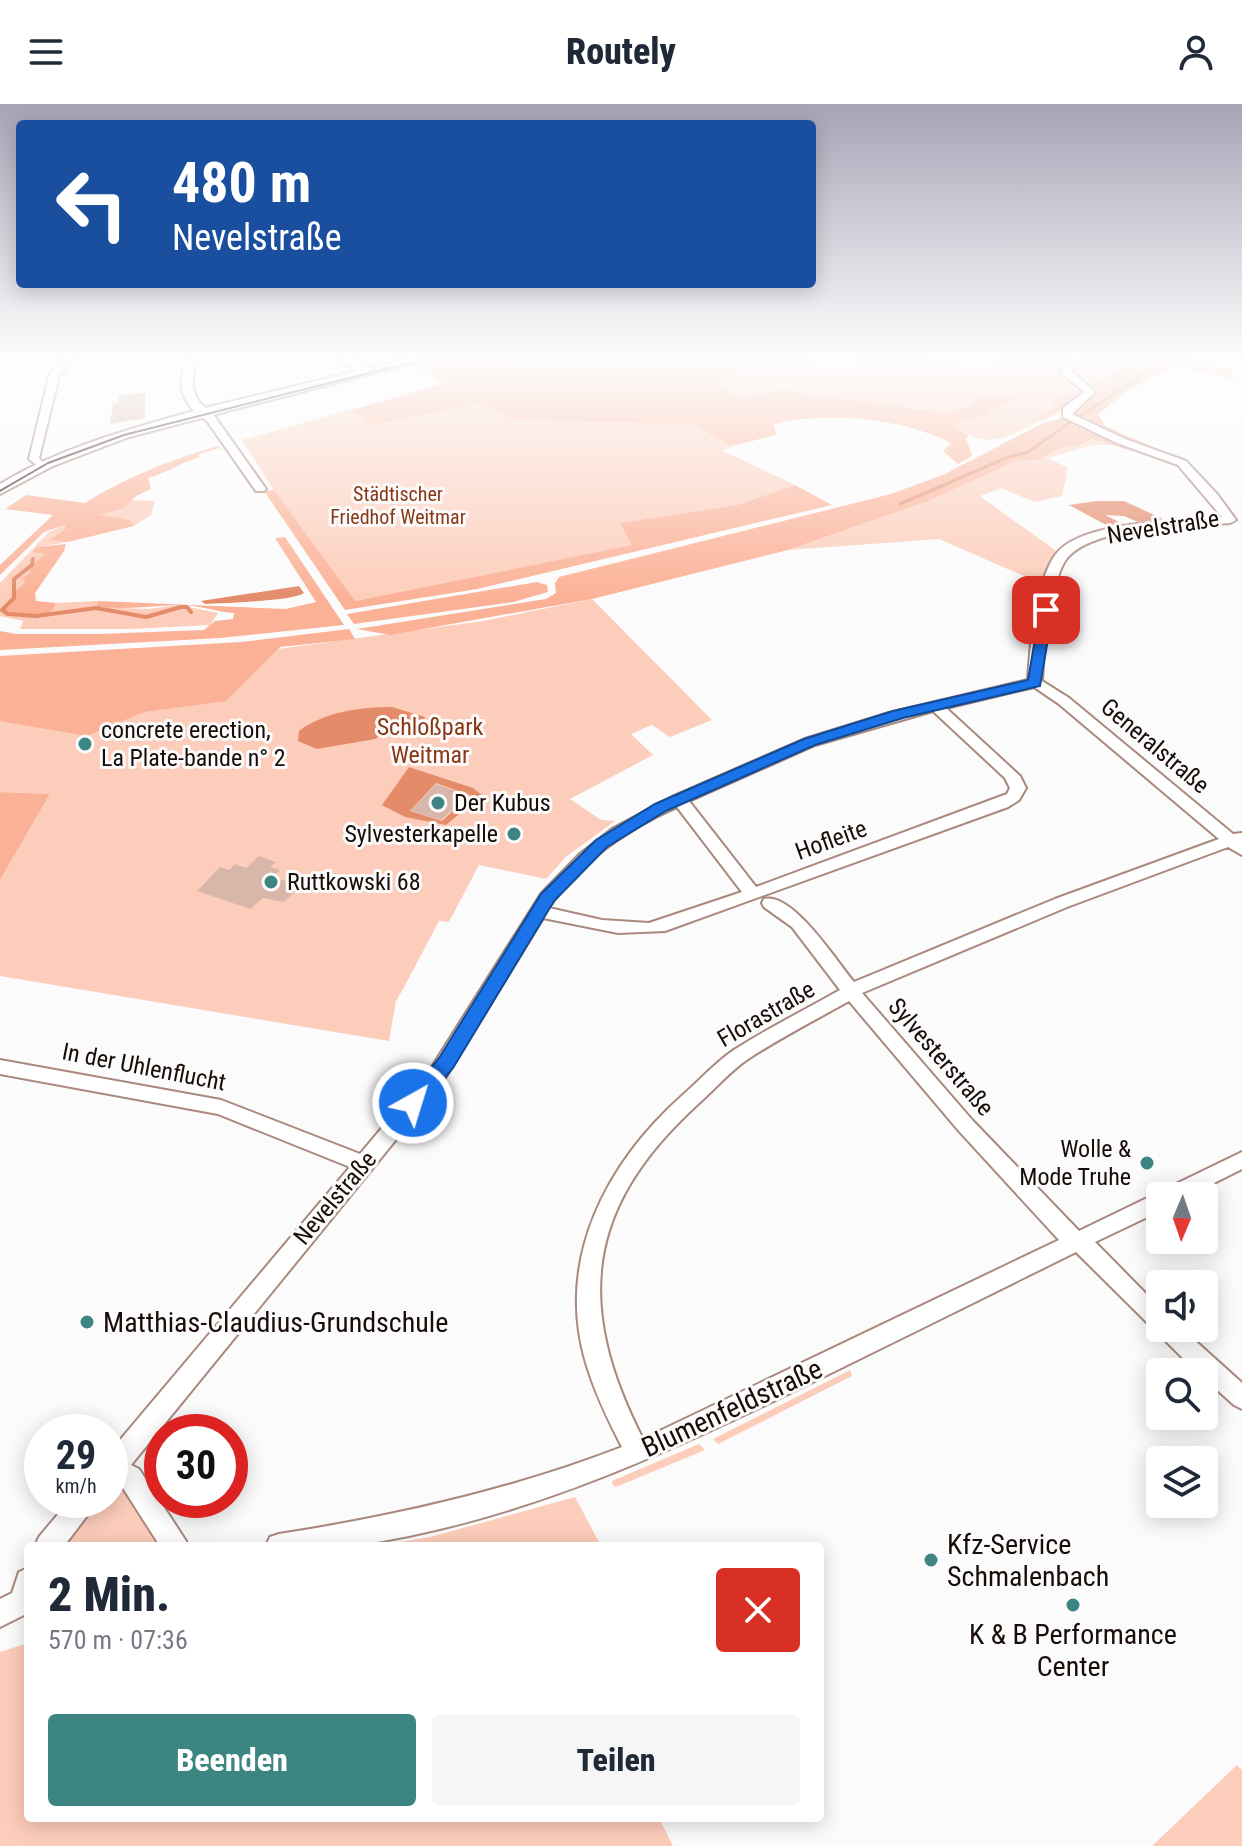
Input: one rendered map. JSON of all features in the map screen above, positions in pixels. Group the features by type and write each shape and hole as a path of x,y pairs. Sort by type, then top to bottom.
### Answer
{"main road":[{"path":"0,490 39,459 64,456 112,438"}],"street":[{"path":"39,459 43,438"},
{"path":"225,438 260,489"},
{"name":"Nevelstraße","path":"128,1449 446,1063 538,911 557,885 602,844 636,821 679,799 752,765 824,737 1035,683 1055,568 1063,553 1090,539 1124,531 1230,520 1213,496 1178,460 1115,438"},
{"name":"Generalstraße","path":"1035,683 1047,688 1239,843"},
{"name":"Hofleite","path":"538,911 621,928 652,929 1002,804 1014,797 1018,788 1012,776 936,706"},
{"path":"679,799 752,894"},
{"name":"Florastraße","path":"637,1453 604,1385 588,1313 589,1270 606,1210 643,1148 696,1091 739,1056 889,974 1061,903 1239,843"},
{"name":"Sylvesterstraße","path":"770,903 798,923 852,993 966,1126 1064,1232 1078,1241 1146,1309"},
{"name":"In der Uhlenflucht","path":"0,1067 211,1104 364,1164"},
{"path":"1197,1182 1242,1160"},
{"name":"Blumenfeldstraße","path":"301,1542 433,1518 560,1481 637,1453 704,1424 1146,1208"},
{"path":"1180,1342 1242,1398"},
{"name":"Nevelstraße","path":"128,1476 173,1542"},
{"path":"51,1542 71,1518"}],"green space":[{"name":"Städtischer Friedhof Weitmar","path":"718,438 732,446 723,451 795,485 737,505 621,523 633,545 355,601 283,505 242,440"},
{"path":"1092,439 1117,445 1093,445 1048,458 1068,468 1062,496 1034,502 1001,488 980,496 1059,553 1047,586 939,539 788,550 926,502 1019,460 1038,460 1067,445 1079,445"},
{"path":"130,500 155,501 151,515 134,526 130,520 99,516"},
{"path":"65,525 65,529 51,540 68,542 37,547 33,552 46,554 29,568 32,572 26,583 13,593 52,611 56,603 98,601 96,607 148,609 179,605 218,613 210,625 20,629 23,621 0,616 0,583 49,532"},
{"name":"Schloßpark Weitmar","path":"592,599 712,720 670,737 652,725 631,734 653,755 570,799 601,820 615,821 567,856 546,879 479,865 449,922 439,921 396,1001 389,1041 0,976 0,880 50,794 0,792 0,668 278,649 483,621"},
{"path":"850,1370 852,1376 718,1444 713,1439"},
{"path":"699,1444 705,1450 616,1487 613,1485 612,1481"},
{"path":"128,1493 159,1539 158,1542 62,1542 81,1518 128,1518"},
{"path":"575,1497 599,1542 401,1542"},
{"path":"24,1644 24,1822 661,1822 673,1846 0,1846 0,1652"},
{"path":"1237,1765 1242,1770 1242,1846 1152,1846"}],"shaded area":[{"path":"718,438 763,438 732,446"},
{"path":"941,438 966,438 972,456 958,464 943,451 951,443"},
{"path":"1014,438 1133,438 1166,453 1155,458 1092,439 1079,445 1067,445 1038,460 1019,460 926,502 788,550 592,599 390,635 357,629 546,599 556,593 555,583 559,577 891,494 945,474"},
{"path":"218,446 220,448 199,454 199,457 148,478 151,489 136,496 124,508 100,515 130,520 134,526 68,542 50,540 65,529 65,525 44,532 0,575 0,565 53,515 5,509 26,495 85,503 150,470"},
{"path":"795,485 832,505 477,589 345,610 264,491 274,490 355,601 632,545 620,523 737,505"},
{"path":"1124,501 1163,519 1138,522 1124,516 1105,515 1123,524 1110,527 1069,505"},
{"path":"285,537 344,625 220,638 0,650 0,631 16,634 100,634 204,630 215,621 233,619 234,613 185,605 96,607 98,601 286,609 316,602 275,538"},
{"path":"66,544 35,593 36,601 56,603 52,611 21,616 4,610 14,599 13,593 25,583 23,578 31,572 29,568 45,554 32,552 37,547"},
{"path":"537,582 547,585 548,592 513,602 354,624 347,614"},
{"path":"299,586 304,593 287,598 205,604 201,601"},
{"path":"349,629 355,639 280,647 226,701 144,712 87,736 0,721 0,656 241,642"},
{"path":"392,707 425,717 424,722 417,724 396,720 387,732 375,739 317,749 298,741 299,731 331,715"},
{"path":"409,767 473,788 482,795 446,825 405,817 382,805","holes":["436,783 470,795 442,821 410,811"]},
{"path":"0,792 50,794 0,880"}],"building":[{"path":"436,784 468,795 441,820 411,811"},
{"name":"Ruttkowski 68","path":"259,856 276,862 270,867 280,870 273,877 301,886 284,902 263,898 250,909 197,891 220,867 229,870 235,864 246,868"}],"waterway":[{"path":"900,504 1006,458 1028,452 1047,438"},
{"path":"33,559 32,565 14,579 14,598 2,610 8,614 36,616 96,608 146,617 181,607 187,607 191,612"}],"tram line":[{"path":"0,491 48,463 115,438"}],"place":[{"name":"concrete erection, La Plate-bande n° 2","path":"85,744"},
{"name":"Der Kubus","path":"438,803"},
{"name":"Sylvesterkapelle","path":"514,834"},
{"name":"Ruttkowski 68","path":"271,882"},
{"name":"Wolle & Mode Truhe","path":"1147,1163"},
{"name":"Matthias-Claudius-Grundschule","path":"87,1322"},
{"name":"Kfz-Service Schmalenbach","path":"931,1560"},
{"name":"K & B Performance Center","path":"1073,1605"}],"route":[{"path":"413,1103 446,1063 547,898 602,844 660,808 810,742 899,714 1035,683 1046,610"}]}
